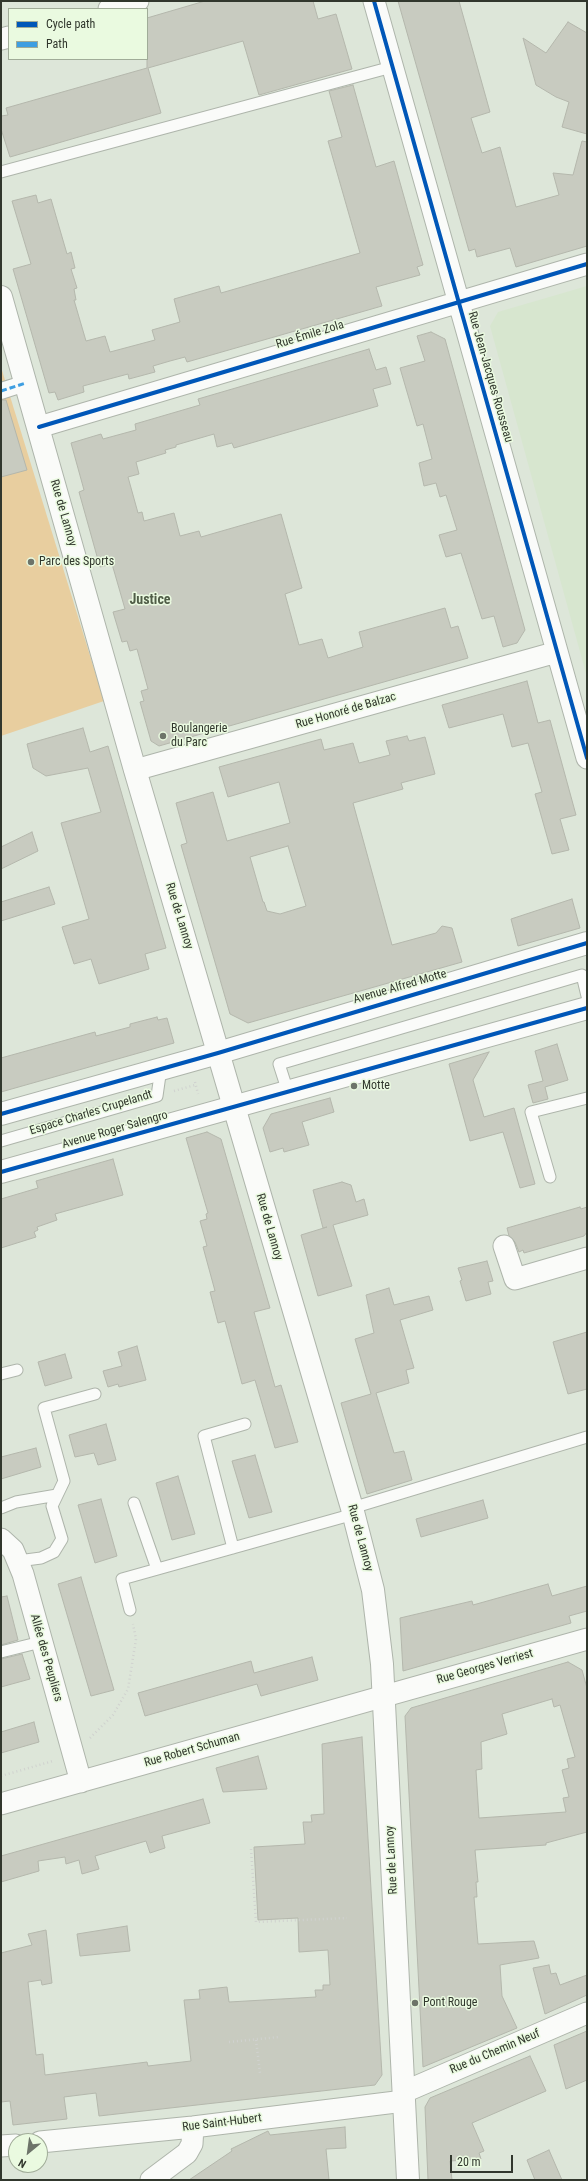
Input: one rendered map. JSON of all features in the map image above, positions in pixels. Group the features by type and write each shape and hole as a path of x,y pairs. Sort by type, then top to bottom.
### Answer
{"main road":[{"name":"Rue de Lannoy","path":"1,297 135,770 353,1511 374,1590 378,1614 384,1696 408,2180"},
{"name":"Avenue Alfred Motte","path":"218,1053 587,942"},
{"path":"234,1107 587,1008"},
{"path":"1,1114 218,1053"},
{"name":"Avenue Roger Salengro","path":"1,1172 234,1107"}],"street":[{"path":"113,8 138,1"},
{"name":"Rue Jean-Jacques Rousseau","path":"374,1 587,758"},
{"name":"Rue Émile Zola","path":"39,428 458,301 587,264"},
{"path":"1,391 26,383"},
{"name":"Rue Honoré de Balzac","path":"135,770 557,652"},
{"path":"504,1246 515,1279 587,1258"},
{"name":"Allée des Peupliers","path":"1,1539 12,1550 18,1561 81,1782"},
{"name":"Rue Georges Verriest","path":"384,1696 587,1639"},
{"name":"Rue Robert Schuman","path":"1,1804 384,1696"},
{"name":"Rue du Chemin Neuf","path":"404,2096 587,2013"},
{"name":"Rue Saint-Hubert","path":"48,2141 193,2127 404,2096"},
{"path":"151,2180 187,2153 192,2144 193,2127"}],"lane":[{"path":"1,172 392,67"},
{"path":"288,1092 279,1064 582,975 587,996"},
{"name":"Espace Charles Crupelandt","path":"1,1140 157,1096 161,1068"},
{"path":"550,1177 531,1112 587,1098"},
{"path":"1,1374 17,1370"},
{"path":"18,1561 41,1558 54,1552 62,1539 52,1506 64,1481 44,1408 95,1394"},
{"path":"233,1548 204,1436 245,1424"},
{"path":"130,1610 122,1579 233,1548 587,1437"},
{"path":"1,1508 16,1502 57,1495"},
{"path":"134,1503 157,1569"},
{"path":"1,1652 41,1642"}],"path":[{"path":"196,1079 199,1099"},
{"path":"1,1776 74,1755 114,1716 128,1689 136,1639 130,1610"},
{"path":"251,1848 256,1922 347,1918"},
{"path":"228,2042 279,2037"},
{"path":"256,2040 260,2073"}],"shaded area":[{"path":"587,286 587,677 490,326 498,312"},
{"name":"Parc des Sports","path":"1,367 104,701 1,736"}],"building":[{"path":"205,1 313,1 318,19 336,14 352,69 259,95 243,41 148,68 161,113 10,157 1,129 1,116 8,115 6,108 147,68 148,18"},
{"path":"398,1 459,1 490,112 471,118 482,153 500,147 516,207 559,195 553,173 573,175 582,141 587,142 587,246 516,267 510,248 477,257 475,249 469,251"},
{"path":"568,22 587,33 587,134 562,127 569,102 556,97 536,85 523,38 546,53"},
{"path":"353,85 376,167 394,161 423,265 417,267 420,275 376,287 382,306 187,362 185,357 170,361 153,366 155,372 129,379 128,374 83,386 84,392 58,400 55,392 49,393 13,269 31,264 12,201 36,195 38,203 51,199 67,254 71,252 75,268 71,269 77,288 74,289 76,300 74,300 86,341 105,336 110,352 155,340 152,330 180,322 174,299 219,286 221,293 360,253 328,141 342,137 329,91"},
{"path":"431,332 445,339 525,630 517,643 503,647 494,616 482,619 461,553 446,557 439,535 457,530 446,495 440,497 436,483 424,486 419,463 432,459 423,424 417,426 400,368 425,361 417,336"},
{"path":"369,349 376,370 386,367 391,384 373,389 378,406 234,448 232,443 217,447 214,434 176,445 176,447 165,450 166,453 136,462 139,474 128,477 138,513 142,512 144,521 174,513 180,536 199,531 201,537 281,514 302,588 285,594 299,645 322,639 328,658 363,647 359,632 445,608 451,628 458,626 468,658 159,746 151,741 140,702 144,701 141,691 148,689 137,649 130,651 127,641 122,642 113,612 125,609 112,564 100,567 79,492 84,490 71,443 101,434 103,439 136,430 135,424 200,405 198,399"},
{"path":"1,400 6,400 27,470 1,477"},
{"path":"527,681 538,723 550,720 576,815 560,819 569,850 552,854 535,794 542,792 528,743 512,747 503,714 449,728 442,705"},
{"path":"83,728 90,752 108,746 166,948 145,954 149,969 99,984 91,959 74,964 62,927 89,919 61,823 101,812 88,768 46,776 33,768 27,744"},
{"path":"407,736 409,741 425,737 435,774 401,783 403,789 353,803 392,945 436,933 442,926 452,928 462,962 248,1023 230,1014 181,845 187,843 176,803 213,792 227,841 290,823 279,782 228,797 219,767 321,739 324,750 353,743 359,763 390,755 386,741","holes":["288,846 306,906 280,914 267,911 250,857"]},
{"path":"32,832 38,851 1,869 1,847"},
{"path":"49,887 55,904 1,921 1,902"},
{"path":"572,899 580,928 518,946 511,919"},
{"path":"157,1017 158,1020 167,1018 174,1043 1,1092 1,1058 95,1032 96,1036 130,1027 130,1024"},
{"path":"557,1044 568,1080 545,1087 548,1099 533,1103 528,1085 543,1081 535,1051"},
{"path":"489,1052 473,1080 484,1117 514,1108 535,1184 520,1188 503,1132 470,1141 449,1064"},
{"path":"330,1098 334,1112 302,1122 309,1145 284,1152 283,1148 270,1152 263,1128 271,1114"},
{"path":"207,1132 221,1139 270,1308 254,1312 275,1387 281,1385 298,1442 275,1448 255,1380 242,1384 225,1321 218,1323 210,1292 215,1291 203,1247 207,1246 200,1221 207,1219 206,1214 208,1213 186,1138"},
{"path":"113,1159 123,1195 55,1214 57,1220 37,1227 38,1230 34,1232 36,1237 1,1248 1,1199 38,1188 36,1181"},
{"path":"342,1182 351,1185 356,1202 364,1199 368,1215 333,1225 352,1286 318,1296 301,1235 327,1227 323,1228 313,1190"},
{"path":"580,1207 581,1209 587,1207 587,1232 584,1236 524,1253 523,1250 519,1252 515,1242 509,1236 507,1228"},
{"path":"487,1261 493,1281 488,1282 491,1294 466,1301 458,1268"},
{"path":"389,1288 394,1305 429,1296 433,1310 400,1320 414,1368 406,1370 409,1383 376,1393 394,1453 404,1451 412,1480 367,1494 341,1403 371,1394 355,1339 374,1333 366,1295"},
{"path":"587,1332 587,1389 568,1394 553,1342"},
{"path":"137,1346 146,1380 119,1387 118,1384 108,1387 103,1371 122,1366 118,1352"},
{"path":"65,1354 72,1378 45,1386 38,1362"},
{"path":"106,1424 116,1460 98,1465 94,1453 75,1457 69,1435"},
{"path":"36,1448 41,1467 1,1479 1,1457"},
{"path":"255,1455 272,1512 249,1518 232,1461"},
{"path":"178,1476 195,1534 172,1540 156,1483"},
{"path":"101,1499 117,1556 95,1563 78,1505"},
{"path":"483,1500 488,1518 421,1537 416,1519"},
{"path":"81,1577 114,1690 91,1696 58,1584"},
{"path":"548,1584 552,1596 587,1586 587,1611 569,1616 571,1623 403,1671 400,1618 472,1601 473,1605"},
{"path":"7,1596 18,1640 1,1645 1,1597"},
{"path":"22,1654 30,1679 1,1687 1,1659"},
{"path":"312,1657 318,1680 261,1696 257,1684 145,1716 138,1693 251,1661 254,1673"},
{"path":"568,1662 582,1670 587,1688 587,1832 546,1843 546,1845 475,1850 478,1882 476,1882 477,1897 474,1897 478,1944 534,1941 539,1958 500,1965 502,1996 517,2028 423,2067 405,1716 411,1708","holes":["552,1699 554,1707 560,1705 575,1757 567,1759 569,1768 562,1770 569,1797 563,1798 566,1812 479,1818 476,1770 482,1769 481,1742 507,1734 502,1714"]},
{"path":"34,1722 39,1742 1,1753 1,1732"},
{"path":"362,1737 382,2075 375,2085 99,2116 96,2093 64,2097 67,2119 13,2125 10,2101 1,2102 1,1953 32,1945 28,1934 46,1930 52,1983 42,1985 41,1980 28,1982 36,2055 43,2054 45,2075 147,2062 148,2066 191,2061 184,2000 200,1999 199,1990 227,1987 229,2002 316,1997 315,1990 323,1990 323,1985 330,1985 328,1950 299,1952 298,1918 258,1920 254,1847 305,1844 303,1822 312,1822 311,1815 324,1814 322,1744"},
{"path":"258,1756 267,1789 223,1792 216,1768"},
{"path":"203,1799 210,1823 162,1836 165,1848 150,1853 146,1841 95,1856 99,1869 82,1874 79,1860 66,1864 65,1857 38,1861 39,1871 1,1882 1,1856"},
{"path":"127,1926 130,1951 80,1956 77,1934"},
{"path":"549,1965 551,1974 556,1973 560,1985 587,1975 587,1995 545,2014 533,1968"},
{"path":"587,2031 587,2080 566,2089 554,2045"},
{"path":"530,2056 546,2091 472,2123 484,2151 479,2153 481,2159 450,2161 452,2180 428,2180 425,2107 430,2098"},
{"path":"345,2127 346,2148 326,2149 329,2180 189,2180 232,2151 231,2149 268,2131 270,2135"},
{"path":"549,2150 562,2180 535,2180 527,2160"}],"marked path":[{"path":"1,391 26,383"}],"cycle path":[{"path":"374,1 587,758"},
{"path":"39,427 587,264"},
{"path":"1,1114 218,1053 587,943"},
{"path":"1,1172 587,1008"}],"place":[{"name":"Parc des Sports","path":"31,562"},
{"name":"Boulangerie du Parc","path":"163,736"},
{"name":"Motte","path":"354,1086"},
{"name":"Pont Rouge","path":"415,2003"}],"district":[{"name":"Justice","path":"150,600"}]}
